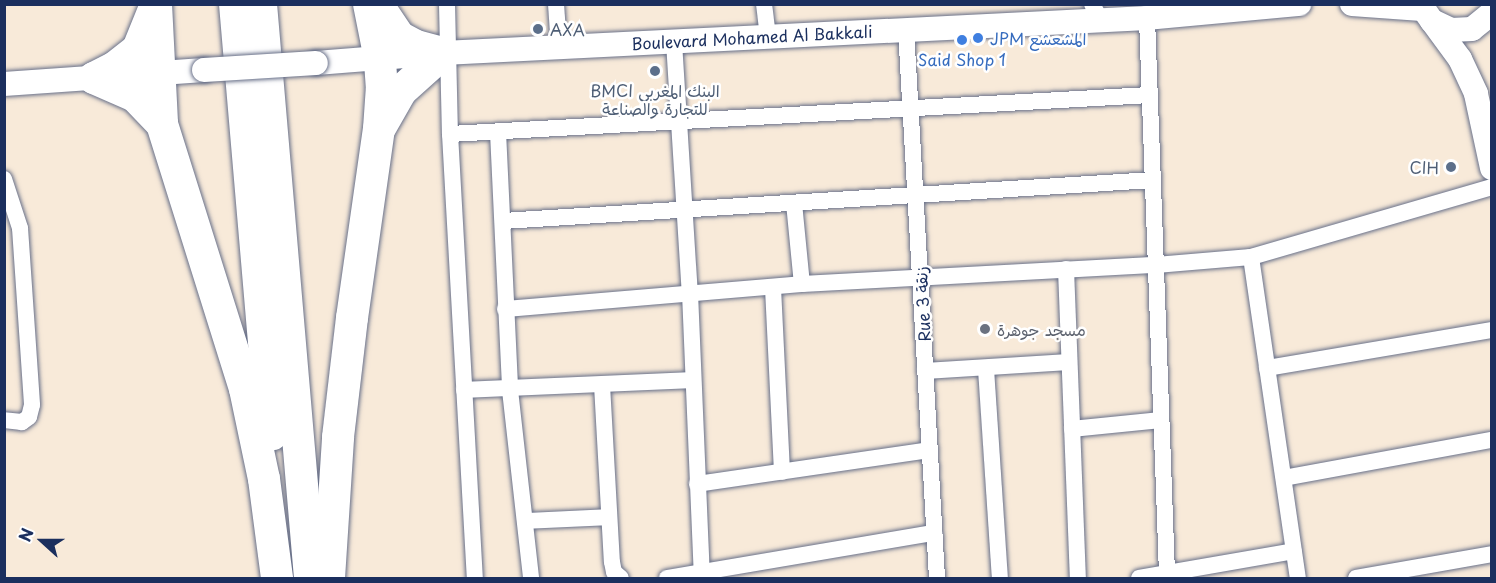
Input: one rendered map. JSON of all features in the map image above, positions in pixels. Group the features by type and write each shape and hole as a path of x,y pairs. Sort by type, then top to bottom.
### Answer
{"highway":[{"path":"235,4 285,579"},
{"path":"261,4 310,579"},
{"path":"329,579 338,437 379,129 382,90 380,59 369,4"},
{"path":"376,4 399,37 416,46 446,53"},
{"path":"156,5 162,124 245,389 264,479 278,579"},
{"path":"94,78 114,68 138,49 156,5"},
{"path":"379,129 401,91 446,53"},
{"path":"94,78 135,96 162,124"}],"street":[{"path":"447,4 446,53 475,579"},
{"path":"556,4 559,47"},
{"path":"765,4 768,36"},
{"name":"Boulevard Mohamed Al Bakkali","path":"4,84 446,53 906,29 1097,12 1147,18 1299,4"},
{"path":"1352,4 1425,12 1451,30 1465,30 1479,26 1491,14"},
{"path":"1425,12 1460,59 1476,94 1491,168"},
{"path":"1147,18 1167,573"},
{"name":"Rue 3 زنقة","path":"906,29 937,579"},
{"path":"674,42 690,293 702,576"},
{"path":"450,134 1150,95"},
{"path":"498,132 510,390 531,579"},
{"path":"4,179 20,228 32,405 28,417 22,422 4,420"},
{"path":"503,221 1153,180"},
{"path":"505,309 802,284 1156,266 1251,257 1491,187"},
{"path":"794,203 802,284"},
{"path":"1251,257 1298,579"},
{"path":"1066,269 1078,579"},
{"path":"773,288 782,472"},
{"path":"1267,368 1491,330"},
{"path":"925,371 986,369 1069,362"},
{"path":"986,369 1000,579"},
{"path":"464,390 510,390 692,380"},
{"path":"602,385 612,562 614,572 621,579"},
{"path":"1072,429 1161,420"},
{"path":"1284,478 1491,440"},
{"path":"697,484 930,450"},
{"path":"525,521 609,517"},
{"path":"667,579 702,576 934,533"},
{"path":"1139,579 1294,551"},
{"path":"1356,579 1491,554"}],"place":[{"name":"AXA","path":"538,29"},
{"name":"JPM المشعشع","path":"978,38"},
{"name":"Said Shop 1","path":"962,40"},
{"name":"BMCI البنك المغربي للتجارة والصناعة","path":"655,71"},
{"name":"CIH","path":"1451,167"},
{"name":"مسجد جوهرة","path":"985,329"}]}
